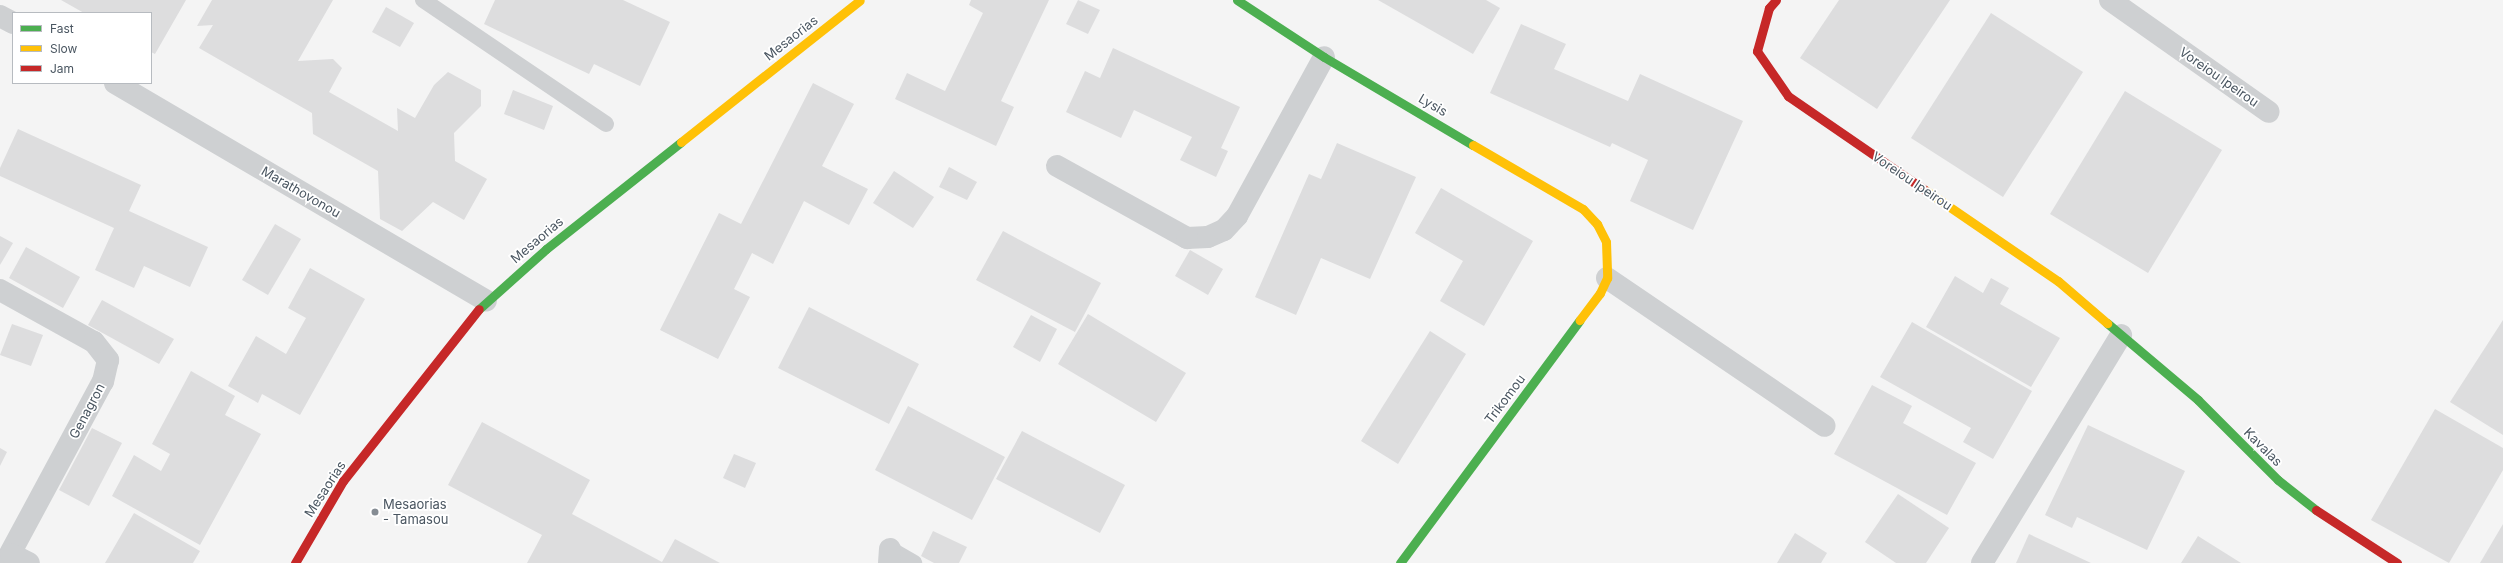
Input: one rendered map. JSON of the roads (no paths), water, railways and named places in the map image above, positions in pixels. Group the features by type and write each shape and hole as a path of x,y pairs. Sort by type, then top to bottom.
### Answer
{"street":[{"name":"Mesaorias","path":"296,563 343,481 486,301 546,249 860,0"},
{"name":"Lysis","path":"1236,0 1324,56 1583,209 1597,224 1606,242"},
{"name":"Voreiou Ipeirou","path":"1776,0 1769,8 1757,51 1788,96 2058,281 2121,335"},
{"name":"Voreiou Ipeirou","path":"2110,0 2269,112"},
{"path":"0,16 12,22"},
{"path":"1057,166 1187,238 1208,237 1224,230 1238,216 1324,56"},
{"name":"Marathovonou","path":"117,84 486,301"},
{"name":"Trikomou","path":"1400,563 1600,293 1606,278 1606,242"},
{"path":"1606,278 1825,426"},
{"name":"Genagron","path":"0,290 94,342 108,360 103,381 15,560"},
{"path":"1982,563 2121,335"},
{"name":"Kavalas","path":"2121,335 2198,400 2278,480 2316,510 2397,563"}],"lane":[{"path":"423,0 606,124"},
{"path":"889,556 914,563"}],"place":[{"name":"Mesaorias - Tamasou","path":"375,512"}]}
